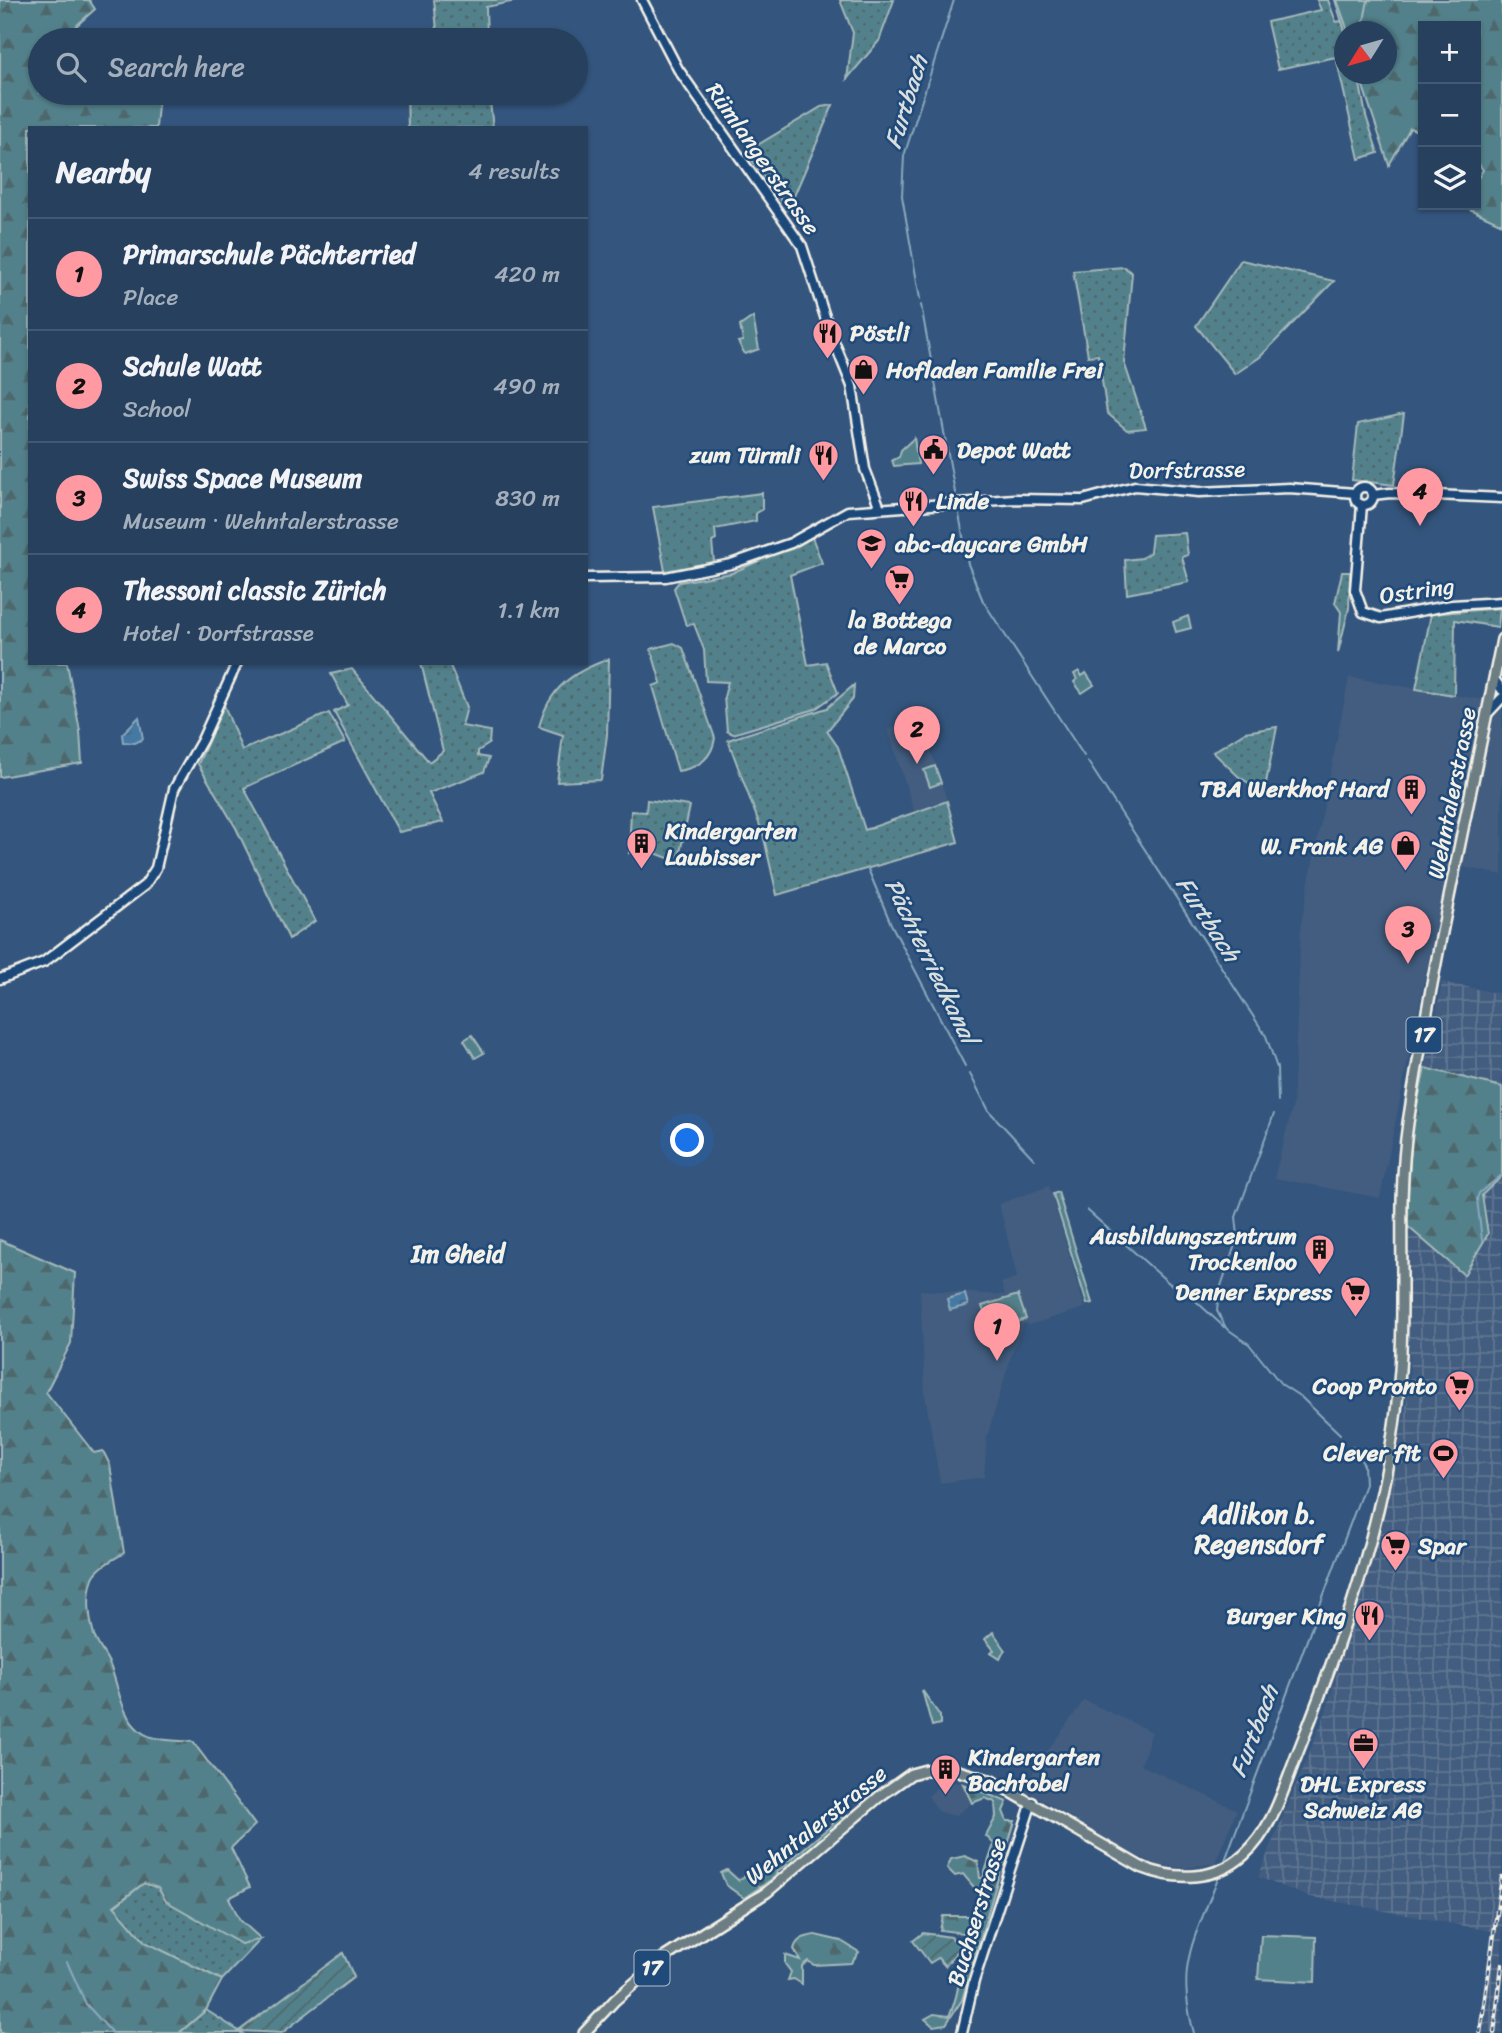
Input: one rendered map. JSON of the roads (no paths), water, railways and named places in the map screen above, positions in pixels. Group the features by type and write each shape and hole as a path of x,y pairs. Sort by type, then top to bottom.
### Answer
{"main road":[{"name":"Wehntalerstrasse","path":"584,2033 615,2000 665,1957 785,1879 896,1783 925,1770 948,1768 992,1781 1141,1867 1177,1877 1203,1875 1234,1863 1257,1841 1268,1823 1323,1687 1379,1507 1400,1371 1400,1213 1408,1126 1502,639"}],"street":[{"name":"Rümlangerstrasse","path":"642,0 687,82 802,246 829,329 852,386 865,469 880,508"},
{"name":"Dorfstrasse","path":"588,578 639,579 691,573 791,543 848,511 1014,499 1083,500 1135,486 1199,492 1289,488 1354,494"},
{"path":"1373,495 1370,503 1362,505 1357,503 1354,494 1364,487 1373,495 1502,499"},
{"name":"Ostring","path":"1362,505 1356,590 1363,612 1381,618 1452,604 1501,602"},
{"path":"0,979 44,962 145,886 156,867 174,789 202,740 236,665"},
{"path":"1494,679 1502,690"},
{"path":"1487,714 1502,698"},
{"name":"Buchserstrasse","path":"962,2033 972,1987 1032,1802"}],"water":[{"path":"139,717 143,739 135,743 123,742 122,734"},
{"path":"965,1294 968,1305 950,1310 947,1299"}],"waterway":[{"name":"Furtbach","path":"920,299 902,196 904,156 954,0"},
{"name":"Furtbach","path":"921,305 956,498"},
{"name":"Furtbach","path":"959,514 968,564 983,601 1084,756"},
{"name":"Furtbach","path":"1088,762 1266,1036 1277,1068 1278,1101"},
{"name":"Pächterriedkanal","path":"868,869 891,924 965,1066"},
{"name":"Pächterriedkanal","path":"970,1074 989,1111 1034,1159"},
{"name":"Furtbach","path":"1274,1114 1236,1217 1238,1236 1219,1292 1217,1311 1226,1328 1249,1344 1281,1384 1301,1397 1340,1434"},
{"path":"1482,1240 1477,1199 1479,1193 1502,1175"},
{"path":"1087,1210 1170,1284 1186,1292 1224,1327"},
{"name":"Furtbach","path":"1224,1863 1365,1484 1364,1465 1352,1446"},
{"name":"Furtbach","path":"1194,2033 1188,2009 1187,1969 1190,1951 1219,1875"},
{"path":"67,1962 86,2004 112,2033"}],"railway":[{"path":"1480,2033 1502,1877"},
{"path":"1494,2033 1502,1965"}],"place":[{"name":"Pöstli","path":"827,360"},
{"name":"Hofladen Familie Frei","path":"863,397"},
{"name":"Depot Watt","path":"934,477"},
{"name":"zum Türmli","path":"823,482"},
{"name":"Thessoni classic Zürich","path":"1420,526"},
{"name":"Linde","path":"913,528"},
{"name":"abc-daycare GmbH","path":"872,571"},
{"name":"la Bottega de Marco","path":"900,606"},
{"name":"Schule Watt","path":"917,764"},
{"name":"TBA Werkhof Hard","path":"1412,816"},
{"name":"Kindergarten Laubisser","path":"642,871"},
{"name":"W. Frank AG","path":"1406,873"},
{"name":"Swiss Space Museum","path":"1408,964"},
{"name":"Ausbildungszentrum Trockenloo","path":"1320,1276"},
{"name":"Denner Express","path":"1355,1319"},
{"name":"Primarschule Pächterried","path":"997,1361"},
{"name":"Coop Pronto","path":"1460,1413"},
{"name":"Clever fit","path":"1444,1480"},
{"name":"Spar","path":"1395,1573"},
{"name":"Burger King","path":"1369,1643"},
{"name":"DHL Express Schweiz AG","path":"1363,1770"},
{"name":"Kindergarten Bachtobel","path":"945,1797"}],"district":[{"name":"Im Gheid","path":"458,1254"},
{"name":"Adlikon b. Regensdorf","path":"1259,1529"}]}
